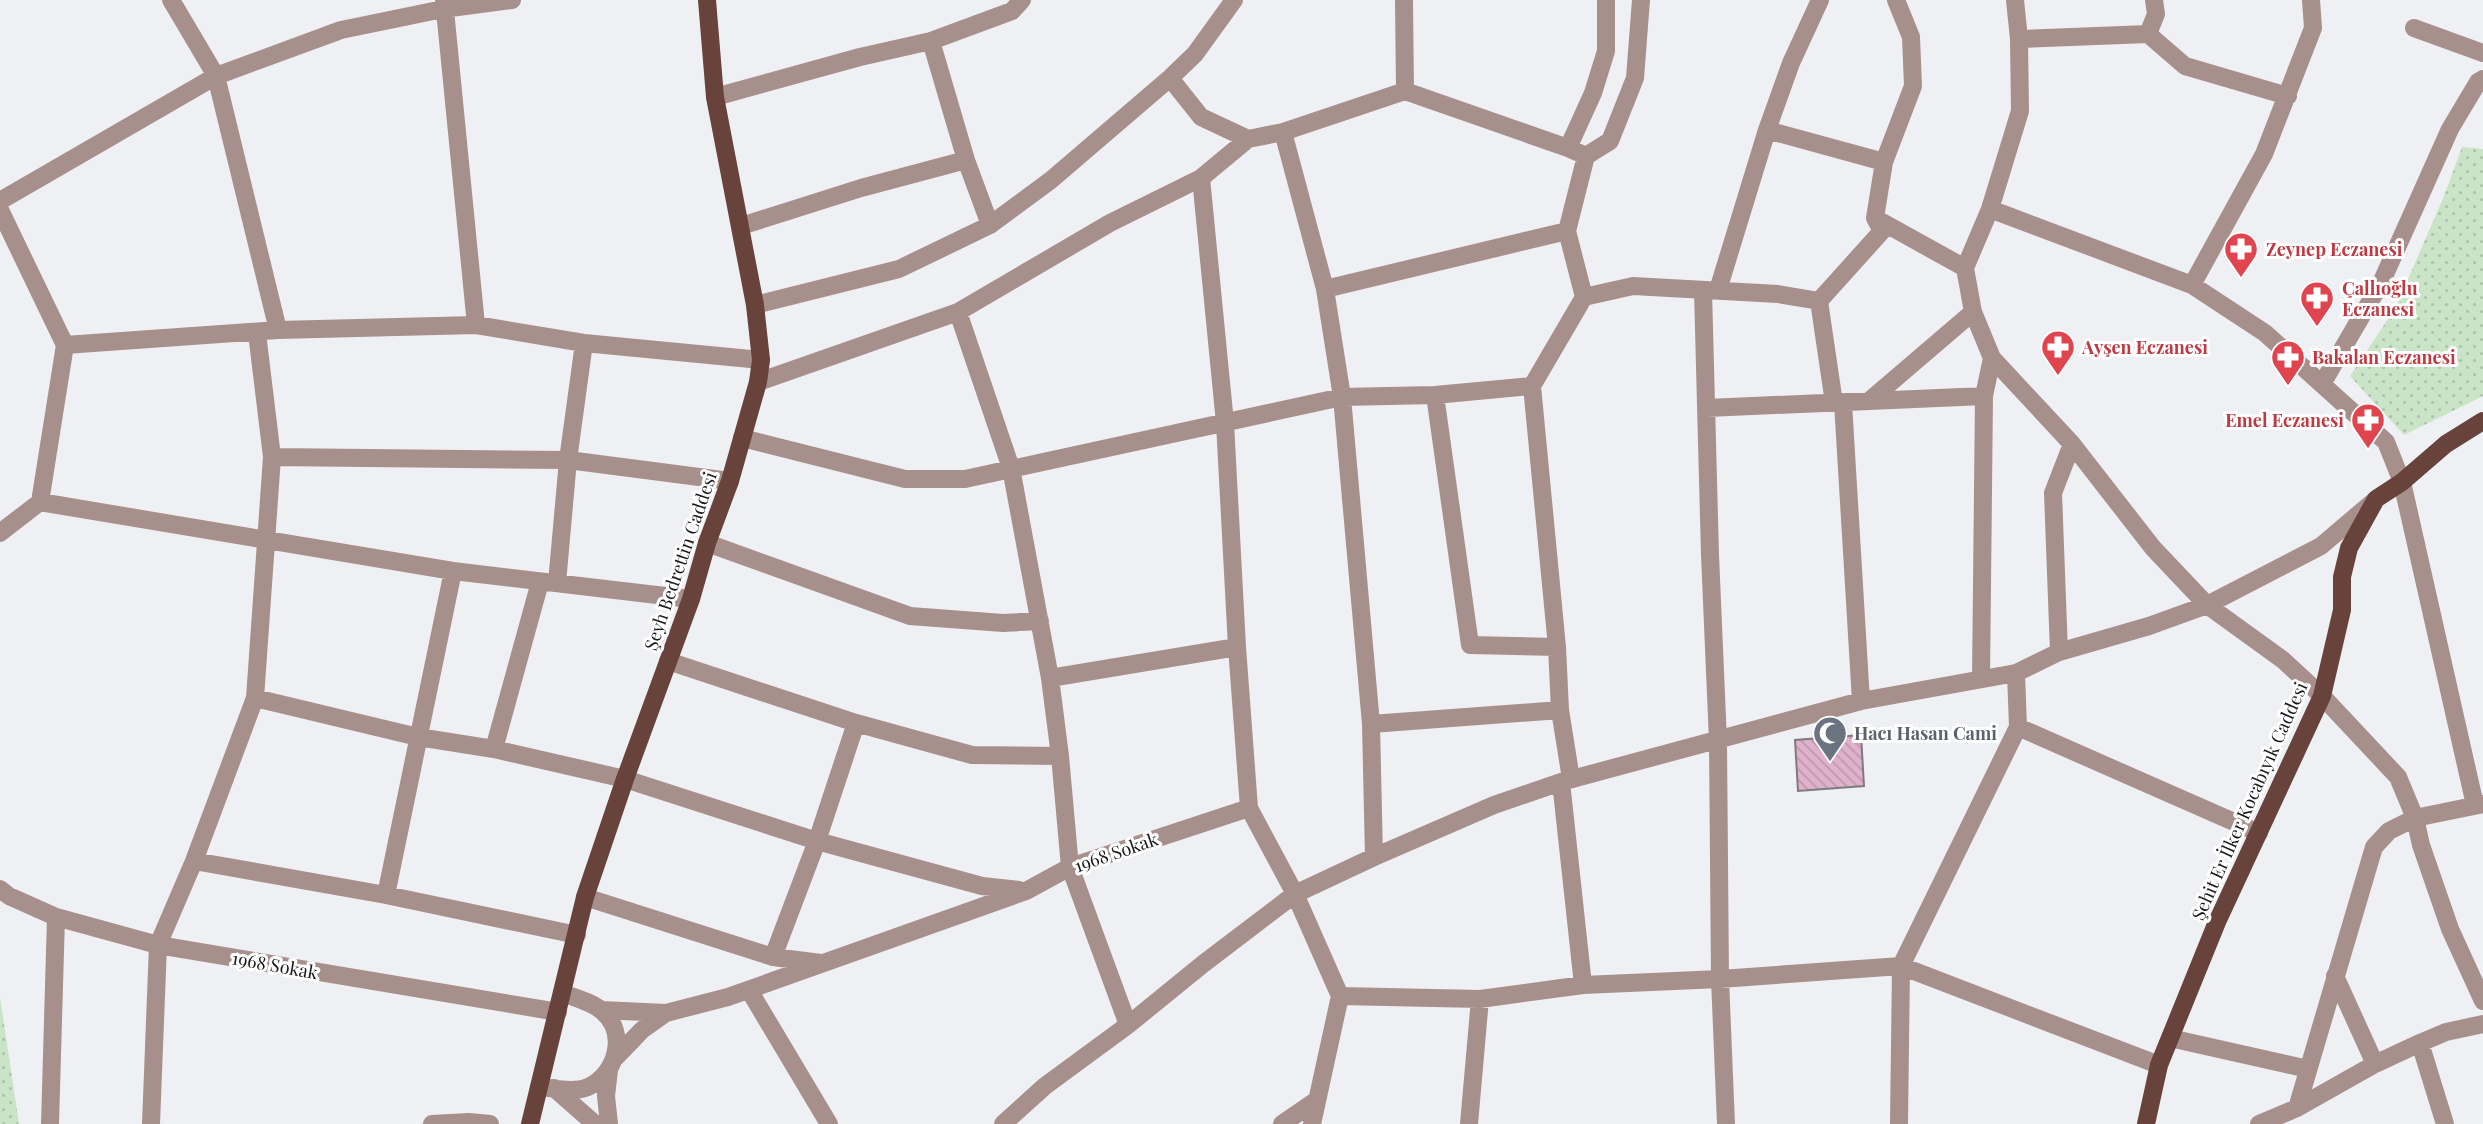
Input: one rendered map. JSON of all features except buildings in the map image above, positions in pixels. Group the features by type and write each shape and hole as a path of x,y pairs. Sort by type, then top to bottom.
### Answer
{"main road":[{"name":"Şeyh Bedrettin Caddesi","path":"530,1124 547,1088 558,1012 585,897 691,599 730,481 758,382 761,360 755,305 715,97 708,0"},
{"name":"Şehit Er İlker Kocabıyık Caddesi","path":"2146,1124 2159,1065 2217,922 2322,696 2342,610 2342,577 2349,548 2376,499 2402,482 2446,444 2483,421"}],"street":[{"path":"171,0 216,76 278,330"},
{"path":"0,201 216,76 341,30 441,3 512,0"},
{"path":"715,97 860,57 931,41 1012,10 1022,0"},
{"path":"755,305 899,269 990,225 1051,180 1170,78 1195,54 1234,0"},
{"path":"1404,0 1405,91"},
{"path":"1568,148 1593,93 1606,51 1606,0"},
{"path":"1583,985 1557,647 1532,386 1584,297 1567,230 1586,156 1610,141 1635,78 1641,0"},
{"path":"1727,1124 1720,979 1718,741 1707,408 1711,291 1791,63 1820,0"},
{"path":"1819,301 1882,231 1875,218 1884,162 1913,86 1911,37 1896,0"},
{"path":"2015,0 2019,39 2020,111 1990,209 1965,268 1973,312 1992,358 2072,444 2153,548 2207,604 2283,660 2322,696 2398,777 2415,818 2421,845 2450,929 2483,1001"},
{"path":"2148,34 2156,14 2154,0"},
{"path":"2192,285 2264,154 2313,27 2311,0"},
{"path":"441,3 476,325"},
{"path":"2414,28 2483,53"},
{"path":"2019,39 2148,34 2185,66 2288,96"},
{"path":"931,41 966,160 990,225"},
{"path":"1170,78 1201,117 1248,139"},
{"path":"2322,384 2382,281 2451,129 2478,82 2483,79"},
{"path":"758,382 958,312 1110,223 1201,178 1248,139 1283,132 1405,91 1586,156"},
{"path":"1767,130 1884,162"},
{"path":"1283,132 1325,289 1342,397 1371,724 1374,857"},
{"path":"741,226 861,188 966,160"},
{"path":"1201,178 1225,423 1249,808 1295,894 1340,996 1312,1124"},
{"path":"1990,209 2192,285 2265,332 2386,442 2402,482 2479,804 2415,818 2389,831 2374,847 2297,1108"},
{"path":"0,210 65,345 40,502 0,533"},
{"path":"1875,218 1965,268"},
{"path":"1325,289 1567,230"},
{"path":"1584,297 1633,286 1778,294 1819,301"},
{"path":"1819,301 1839,403 1861,701"},
{"path":"958,312 1011,468 1049,678 1060,755 1070,867 1128,1025"},
{"path":"1869,401 1973,312"},
{"path":"65,345 278,330 476,325 584,343 761,360"},
{"path":"151,1124 158,945 194,861 255,698 272,457 257,333"},
{"path":"494,749 549,583 584,343"},
{"path":"1981,679 1984,396 1992,358"},
{"path":"742,438 905,479 965,479 1342,397 1435,395 1532,386"},
{"path":"1435,395 1470,645 1557,647"},
{"path":"1707,408 1984,396"},
{"path":"2059,652 2053,493 2072,444"},
{"path":"272,457 568,460 730,481"},
{"path":"1003,1124 1045,1086 1128,1025 1295,894 1374,857 1494,805 1566,780 1861,701 2016,673 2059,652 2149,626 2207,604 2321,546 2376,499"},
{"path":"40,502 453,571 691,599"},
{"path":"708,543 911,616 1003,623 1040,621"},
{"path":"386,895 453,571"},
{"path":"1049,678 1237,647"},
{"path":"668,661 856,723 972,755 1060,755"},
{"path":"1899,1124 1901,966 2018,727 2016,673"},
{"path":"255,698 418,737 494,749 625,779 817,841 982,886 1026,891"},
{"path":"1371,724 1560,710"},
{"path":"774,957 817,841 856,723"},
{"path":"2018,727 2259,834"},
{"name":"1968 Sokak","path":"666,1013 749,990 1026,891 1070,867 1249,808"},
{"path":"194,861 386,895 577,935"},
{"name":"1968 Sokak","path":"0,889 9,896 56,917 158,945 558,1012"},
{"path":"585,897 774,957 825,963"},
{"path":"50,1124 56,917"},
{"path":"1340,996 1480,999 1583,985 1720,979 1901,966 2159,1065"},
{"path":"2335,976 2375,1064"},
{"path":"749,990 830,1124"},
{"path":"562,993 601,1010 666,1013"},
{"path":"1469,1124 1480,999"},
{"path":"601,1010 612,1022 617,1037 606,1096 609,1124"},
{"path":"547,1088 585,1088 613,1063 642,1030 666,1013"},
{"path":"2264,1123 2420,1043 2446,1032 2483,1024"},
{"path":"2170,1038 2308,1069"},
{"path":"2420,1043 2445,1124"},
{"path":"547,1088 596,1124"},
{"path":"1282,1124 1317,1100"},
{"path":"432,1124 490,1124"}],"green space":[{"path":"2462,147 2483,149 2483,396 2404,435 2350,376 2396,307"},
{"path":"0,997 19,1124 0,1124"}],"place":[{"name":"Zeynep Eczanesi","path":"2241,279"},
{"name":"Çallıoğlu Eczanesi","path":"2317,328"},
{"name":"Ayşen Eczanesi","path":"2058,377"},
{"name":"Bakalan Eczanesi","path":"2288,387"},
{"name":"Emel Eczanesi","path":"2368,450"},
{"name":"Hacı Hasan Cami","path":"1830,763"}]}
